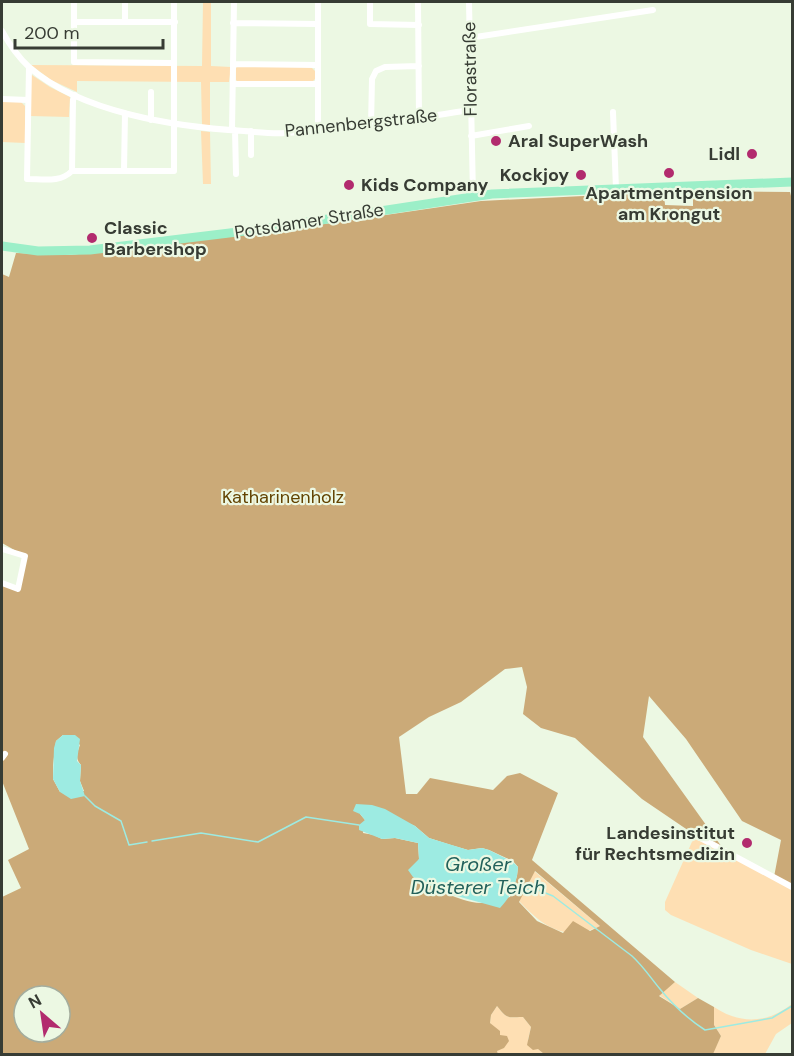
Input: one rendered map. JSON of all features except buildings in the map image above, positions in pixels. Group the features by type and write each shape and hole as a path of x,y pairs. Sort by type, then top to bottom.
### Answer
{"main road":[{"name":"Potsdamer Straße","path":"2,246 38,251 83,251 262,230 473,196 792,182"}],"street":[{"path":"74,2 74,62 174,63"},
{"path":"125,2 126,22"},
{"path":"29,68 27,179 58,179 72,171 174,171 174,2"},
{"path":"234,2 233,84 236,174"},
{"path":"318,2 318,130"},
{"path":"370,2 370,24 419,25"},
{"path":"418,2 419,118"},
{"name":"Florastraße","path":"469,2 473,196"},
{"path":"469,38 653,10"},
{"path":"74,22 175,22"},
{"path":"233,23 318,24"},
{"name":"Pannenbergstraße","path":"2,31 29,68 51,83 75,95 151,120 234,130 283,133 371,125 471,110"},
{"path":"233,64 318,65"},
{"path":"371,125 372,79 376,71 385,67 419,66"},
{"path":"233,84 317,84"},
{"path":"151,92 151,120"},
{"path":"72,171 73,100 75,95"},
{"path":"2,99 28,100"},
{"path":"613,112 616,189"},
{"path":"124,171 125,113"},
{"name":"Florastraße","path":"471,136 529,126"},
{"path":"251,131 251,155"},
{"path":"2,549 25,556 18,589 2,583"},
{"path":"695,835 792,887"}],"shaded area":[{"path":"203,2 211,2 211,66 231,67 229,82 210,82 210,126 202,125 201,82 77,81 77,92 51,80 31,65 202,66"},
{"path":"238,66 311,67 315,71 315,79 312,82 238,82 236,68"},
{"path":"32,75 70,97 69,117 30,116 30,76"},
{"path":"2,102 21,102 25,106 25,143 2,142"},
{"path":"201,131 210,132 211,184 203,184"},
{"path":"695,835 792,887 792,964 751,950 671,915 665,910 665,902"},
{"path":"534,871 600,926 588,931 565,932 537,918 519,901"},
{"path":"675,982 698,998 680,1009 659,995"},
{"path":"792,1004 792,1023 776,1034 765,1054 712,1054 721,1036 714,1025 714,1007 734,1017 754,1019 773,1015"},
{"path":"497,1006 508,1017 523,1017 531,1027 528,1040 544,1054 498,1054 500,1036 490,1023 491,1015"}],"green space":[{"name":"Katharinenholz","path":"693,191 790,192 792,200 792,887 774,877 781,840 742,821 686,739 649,696 643,737 724,850 695,835 642,799 575,738 541,728 523,714 527,687 522,667 505,669 461,702 429,717 399,737 406,794 417,794 430,778 493,790 507,776 520,773 558,793 532,860 675,982 659,996 680,1009 698,998 714,1007 714,1025 721,1036 713,1054 544,1054 527,1045 531,1027 523,1017 508,1017 497,1006 491,1015 490,1023 500,1031 500,1035 507,1036 509,1041 504,1048 497,1051 498,1054 2,1054 2,897 21,888 8,860 29,849 2,781 2,583 18,589 25,556 2,543 2,274 9,277 16,253 70,255 263,233 481,201 664,192 665,205 693,206","holes":["63,735 69,735 80,745 77,758 81,765 80,781 84,791 60,792 53,779 56,741","360,814 406,822 415,826 429,838 468,850 482,848 513,861 518,867 510,897 492,902 472,902 454,897 413,877 419,859 418,843 395,838 382,839 363,833 365,820","535,871 600,926 590,931 573,921 563,933 537,921 519,902"]}],"water":[{"path":"63,735 75,735 80,739 77,761 81,765 80,781 85,796 71,799 60,792 53,779 54,748 56,741"},
{"name":"Großer Düsterer Teich","path":"356,804 385,809 415,826 429,838 468,850 482,848 489,850 513,862 518,867 515,884 510,894 500,908 446,893 413,877 408,870 419,859 418,843 395,838 382,839 359,830 359,825 365,820 353,811"}],"waterway":[{"path":"85,796 95,806 121,821 129,845 147,842"},
{"path":"152,841 201,833 258,842 306,817 359,825"},
{"path":"524,889 538,890 553,896 632,956 675,1006 705,1030 772,1018 792,1006"}],"place":[{"name":"Aral SuperWash","path":"496,141"},
{"name":"Lidl","path":"752,154"},
{"name":"Apartmentpension am Krongut","path":"669,173"},
{"name":"Kockjoy","path":"581,175"},
{"name":"Kids Company","path":"349,185"},
{"name":"Classic Barbershop","path":"92,238"},
{"name":"Landesinstitut für Rechtsmedizin","path":"747,843"}]}
